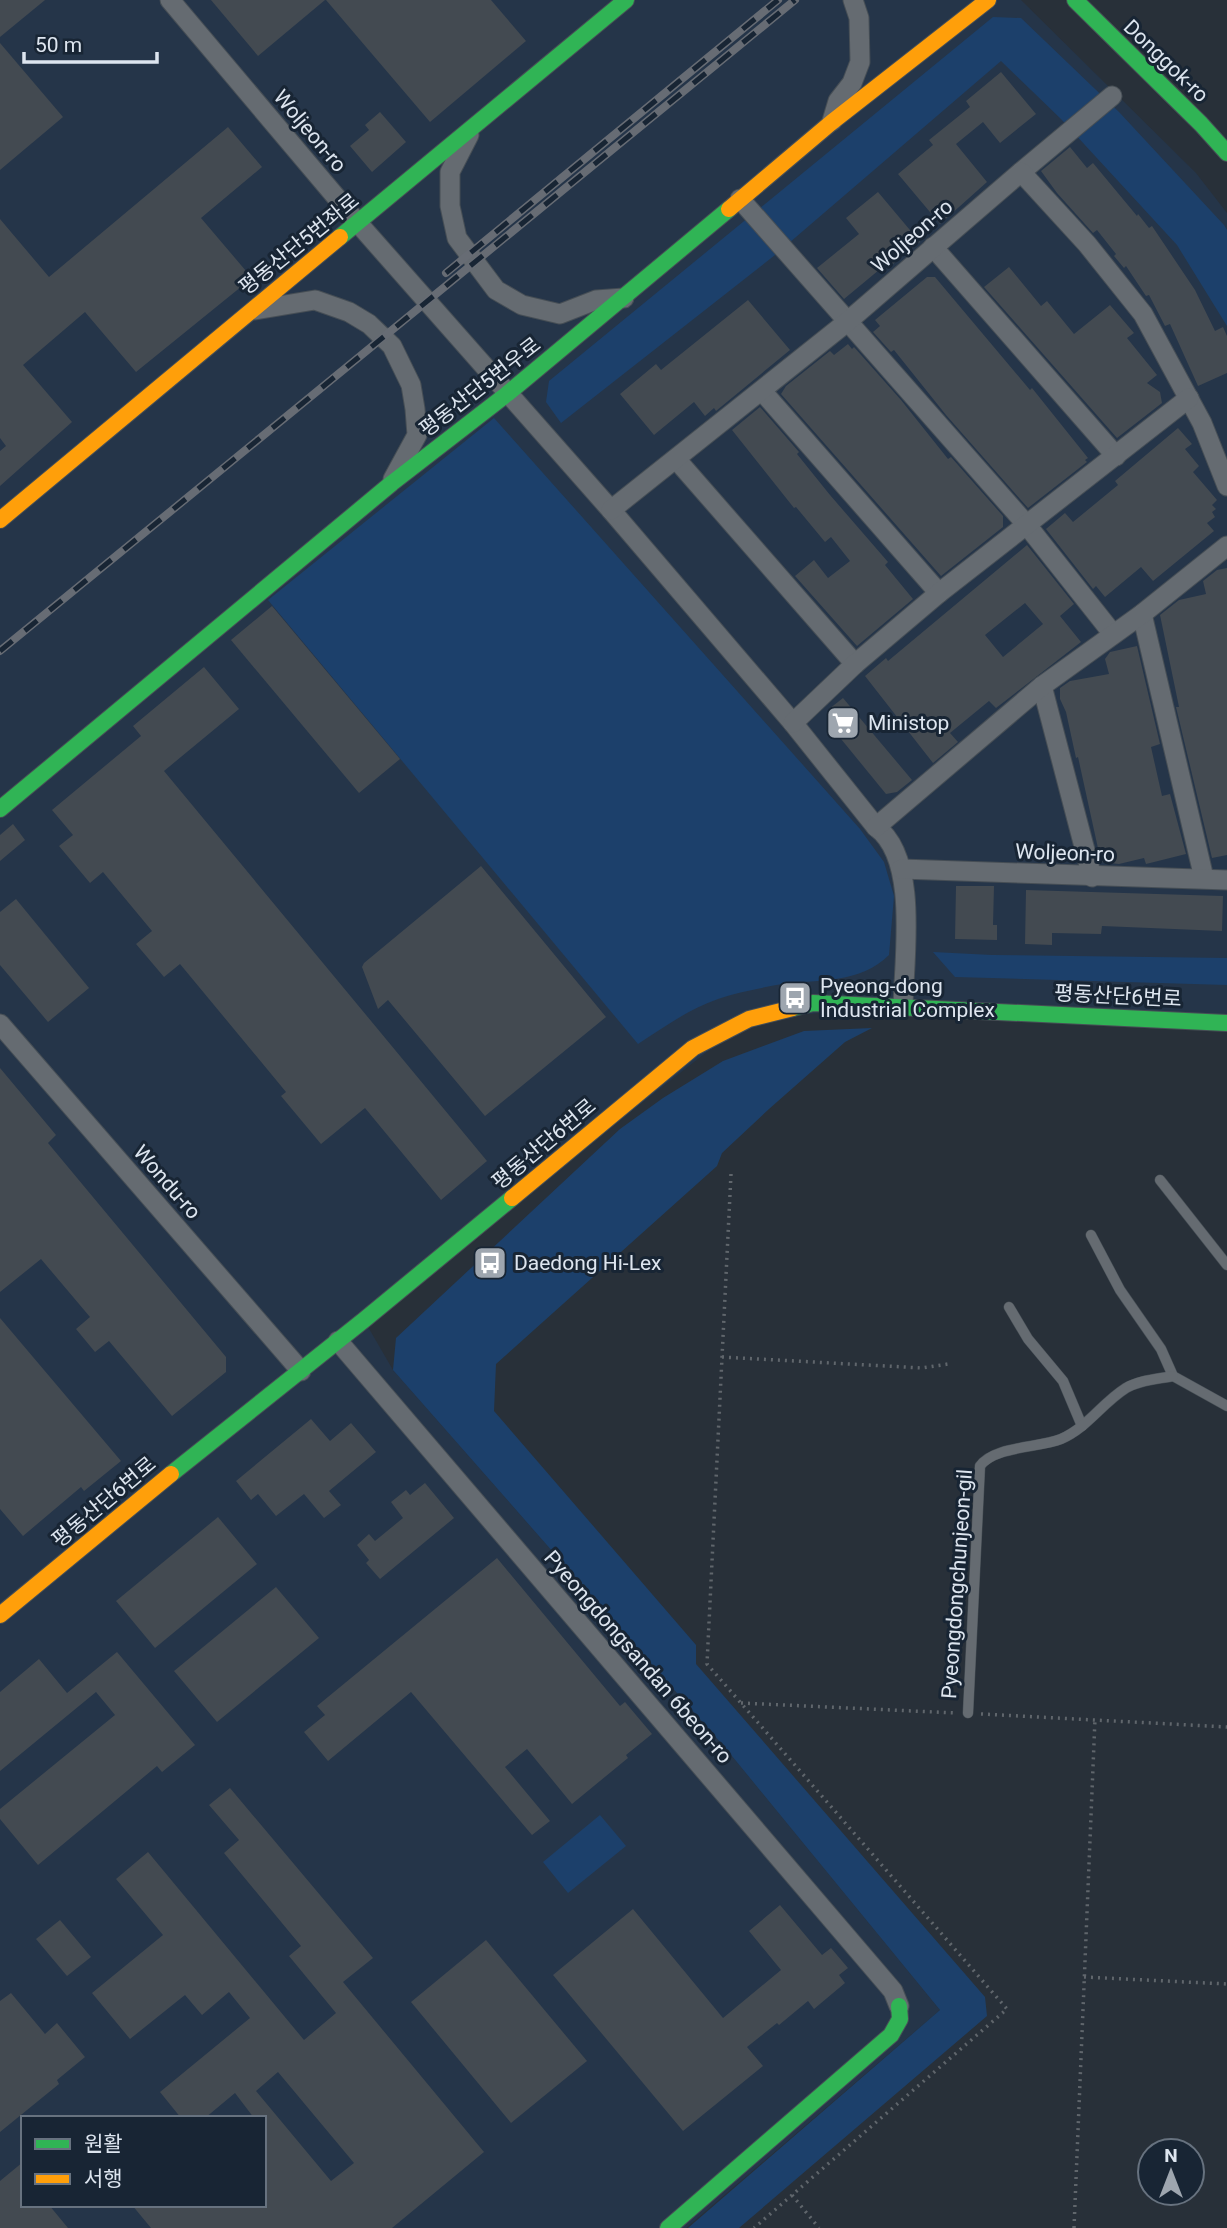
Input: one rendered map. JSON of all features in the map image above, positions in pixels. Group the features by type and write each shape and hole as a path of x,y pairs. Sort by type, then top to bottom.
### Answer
{"street":[{"name":"Woljeon-ro","path":"170,0 358,223 611,510 793,723 876,827 888,835 906,886 903,1006"},
{"name":"평동산단5번좌로","path":"0,520 626,0"},
{"path":"832,122 838,101 852,83 860,62 859,18 853,0"},
{"name":"평동산단5번우로","path":"2,805 391,484 624,298 832,122 988,0"},
{"name":"Donggok-ro","path":"1074,0 1201,124 1227,153"},
{"name":"Woljeon-ro","path":"611,510 847,322 1112,96"},
{"path":"472,128 450,172 450,206 457,238 496,290 522,305 561,314 596,300 624,298"},
{"path":"1021,172 1117,279 1143,314 1189,398 1225,475"},
{"path":"740,200 1026,524 1113,634"},
{"path":"933,247 1116,456"},
{"path":"251,311 315,300 349,312 369,324 392,346 411,385 417,435 391,484"},
{"path":"762,391 939,593"},
{"path":"793,723 855,663 939,593 1189,398"},
{"path":"676,459 855,663"},
{"path":"876,827 1042,686 1142,614 1227,546"},
{"path":"1142,614 1203,878"},
{"path":"1042,686 1092,877"},
{"name":"Woljeon-ro","path":"901,869 1227,880"},
{"name":"평동산단6번로","path":"0,1615 693,1048 749,1019 813,1003 1227,1023"},
{"name":"Wondu-ro","path":"0,1024 301,1371"},
{"name":"Pyeongdongsandan 6beon-ro","path":"338,1341 893,1991 899,2006"},
{"path":"668,2228 891,2035 900,2019 899,2006"}],"lane":[{"path":"1160,1180 1227,1265"},
{"path":"1091,1235 1120,1290 1161,1349 1173,1376 1227,1406"},
{"path":"1009,1307 1028,1339 1063,1381 1082,1426"},
{"name":"Pyeongdongchunjeon-gil","path":"968,1713 980,1466 985,1460 1011,1450 1059,1440 1082,1426 1126,1388 1173,1376"}],"path":[{"path":"731,1174 707,1664 1007,2009 754,2228"},
{"path":"722,1357 922,1368 948,1364"},
{"path":"741,1703 1227,1727"},
{"path":"1074,2228 1095,1719"},
{"path":"1084,1978 1227,1984"},
{"path":"792,2195 819,2228"}],"shaded area":[{"path":"0,0 1021,0 1196,173 1227,213 1227,1023 903,1006 749,1019 364,1320 393,1370 727,1750 940,2010 686,2228 0,2228"},
{"path":"993,17 1021,18 1119,112 1224,225 1227,230 1227,326 1177,245 1061,119 1001,61 775,255 561,423 546,402 549,381"},
{"path":"494,418 860,829 884,862 894,896 889,955 878,964 839,979 782,984 718,999 687,1013 638,1044 268,600"},
{"path":"933,952 1227,958 1227,985 955,977"},
{"path":"872,1028 845,1042 769,1109 722,1153 717,1166 496,1364 494,1411 696,1645 696,1664 985,1997 987,2016 739,2228 688,2228 940,2010 727,1750 393,1370 396,1338 620,1129 663,1098 723,1061 804,1031"},
{"path":"600,1815 626,1846 568,1893 543,1862"}],"building":[{"path":"0,0 45,0 0,37"},
{"path":"211,0 325,0 258,56"},
{"path":"326,0 491,0 526,41 430,122"},
{"path":"0,43 63,117 0,170"},
{"path":"1001,72 1036,114 1000,143 983,122 956,144 987,182 940,224 898,174 933,145 929,140 970,107 966,101"},
{"path":"380,112 406,142 372,172 350,146 369,130 365,125"},
{"path":"228,127 262,167 201,218 252,278 136,372 85,312 23,365 72,422 0,486 0,451 6,446 0,438 0,219 49,277"},
{"path":"1070,147 1087,168 1093,163 1137,216 1138,214 1149,228 1152,226 1195,290 1215,331 1223,327 1227,336 1227,373 1198,386 1170,324 1165,326 1149,295 1146,296 1126,266 1124,268 1114,256 1116,254 1097,230 1093,233 1041,171"},
{"path":"878,192 920,242 888,268 885,265 844,299 817,268 859,234 846,218"},
{"path":"1009,267 1041,306 1047,301 1074,334 1110,305 1134,333 1127,338 1157,375 1147,383 1160,392 1162,403 1117,438 984,287"},
{"path":"927,277 935,277 1030,390 1032,388 1088,458 1085,460 1087,462 1028,508 946,415 894,350 891,352 873,332 880,326 875,320"},
{"path":"748,300 790,350 716,411 714,408 705,416 694,402 654,435 620,394 656,364 661,370"},
{"path":"848,344 852,349 854,347 901,400 948,459 951,457 1003,516 1003,527 941,576 781,394 786,386 830,351 834,355"},
{"path":"760,407 888,562 885,565 913,599 857,646 795,576 814,560 828,578 850,561 831,537 825,542 796,507 794,508 732,430"},
{"path":"1178,428 1192,444 1185,449 1199,466 1193,472 1217,500 1212,505 1216,509 1212,512 1215,517 1207,523 1214,531 1153,581 1141,567 1105,597 1096,586 1093,589 1046,529 1065,513 1073,522 1118,485 1115,481"},
{"path":"1027,545 1074,604 1060,616 1081,642 996,708 989,701 950,733 958,742 933,763 865,676 886,658 888,661","holes":["1025,603 1043,624 1003,657 985,635"]},
{"path":"1227,568 1227,855 1212,858 1176,707 1179,707 1160,615 1179,600 1206,594 1203,581 1217,570"},
{"path":"272,606 400,759 359,793 231,640"},
{"path":"1137,646 1160,744 1151,747 1162,796 1170,794 1186,854 1146,864 1144,858 1119,864 1101,862 1078,757 1076,758 1066,712 1060,699 1060,688 1070,681 1109,674 1105,659 1110,652"},
{"path":"204,667 239,709 164,771 487,1161 441,1200 365,1108 321,1144 281,1096 286,1092 180,964 164,977 136,944 152,931 103,872 90,883 59,846 73,835 52,810 141,736 133,726"},
{"path":"843,698 912,780 897,792 886,794 828,723 829,709"},
{"path":"13,824 25,840 0,861 0,835"},
{"path":"481,866 606,1017 485,1116 388,1000 378,1009 362,967"},
{"path":"956,886 994,886 993,925 997,925 997,940 955,939"},
{"path":"1026,890 1223,896 1222,931 1102,926 1101,934 1052,933 1052,945 1025,944"},
{"path":"16,899 89,988 48,1022 0,965 0,912"},
{"path":"0,1068 56,1135 48,1143 226,1357 226,1372 172,1416 109,1341 95,1352 76,1329 90,1317 41,1259 0,1292"},
{"path":"0,1318 121,1461 84,1491 81,1487 23,1536 0,1509"},
{"path":"311,1419 330,1441 351,1423 376,1452 329,1491 341,1505 324,1518 304,1494 276,1516 258,1494 251,1500 236,1481"},
{"path":"425,1483 454,1518 380,1579 366,1563 369,1560 357,1545 369,1534 375,1541 403,1518 391,1502 406,1490 410,1495"},
{"path":"218,1517 257,1564 155,1648 116,1601"},
{"path":"497,1558 620,1706 625,1702 652,1734 626,1755 628,1758 572,1804 527,1749 505,1767 550,1821 532,1835 411,1692 328,1761 304,1732 325,1715 317,1706"},
{"path":"276,1587 319,1638 217,1722 174,1671"},
{"path":"117,1652 195,1745 162,1772 157,1766 38,1865 0,1819 0,1809 115,1715 96,1692 0,1771 0,1692 39,1659 67,1693"},
{"path":"230,1788 373,1958 343,1982 484,2152 392,2228 151,2228 134,2207 266,2207 266,2116 252,2116 235,2093 207,2116 179,2116 160,2092 250,2018 229,1992 202,2015 185,1995 130,2039 92,1993 163,1935 116,1879 148,1852 304,2040 336,2013 289,1956 301,1946 224,1853 239,1840 209,1805","holes":["278,2072 354,2163 331,2181 256,2091"]},
{"path":"780,1905 822,1955 831,1948 848,1968 839,1975 845,1983 814,2009 808,2001 747,2047 763,2066 683,2131 553,1975 633,1909 723,2018 781,1970 749,1931"},
{"path":"60,1920 91,1957 67,1976 36,1939"},
{"path":"486,1940 587,2061 511,2123 411,2002"},
{"path":"11,1993 45,2034 57,2023 85,2057 57,2080 59,2084 0,2132 0,2001"},
{"path":"21,2164 21,2207 51,2207 68,2228 0,2228 0,2181"}],"railway":[{"path":"446,273 778,0"},
{"path":"0,651 795,0"}],"traffic: fast":[{"path":"340,237 626,0"},
{"path":"1075,0 1227,153"},
{"path":"0,809 392,483 507,394 729,209"},
{"path":"793,1008 813,1003 1227,1023"},
{"path":"171,1474 512,1198"},
{"path":"668,2228 891,2035 900,2019 899,2006"}],"traffic: slow":[{"path":"729,209 832,122 988,0"},
{"path":"0,520 340,237"},
{"path":"512,1198 693,1048 749,1019 793,1008"},
{"path":"0,1615 171,1474"}],"place":[{"name":"Ministop","path":"843,723"},
{"name":"Pyeong-dong Industrial Complex","path":"795,998"},
{"name":"Daedong Hi-Lex","path":"490,1263"}]}
